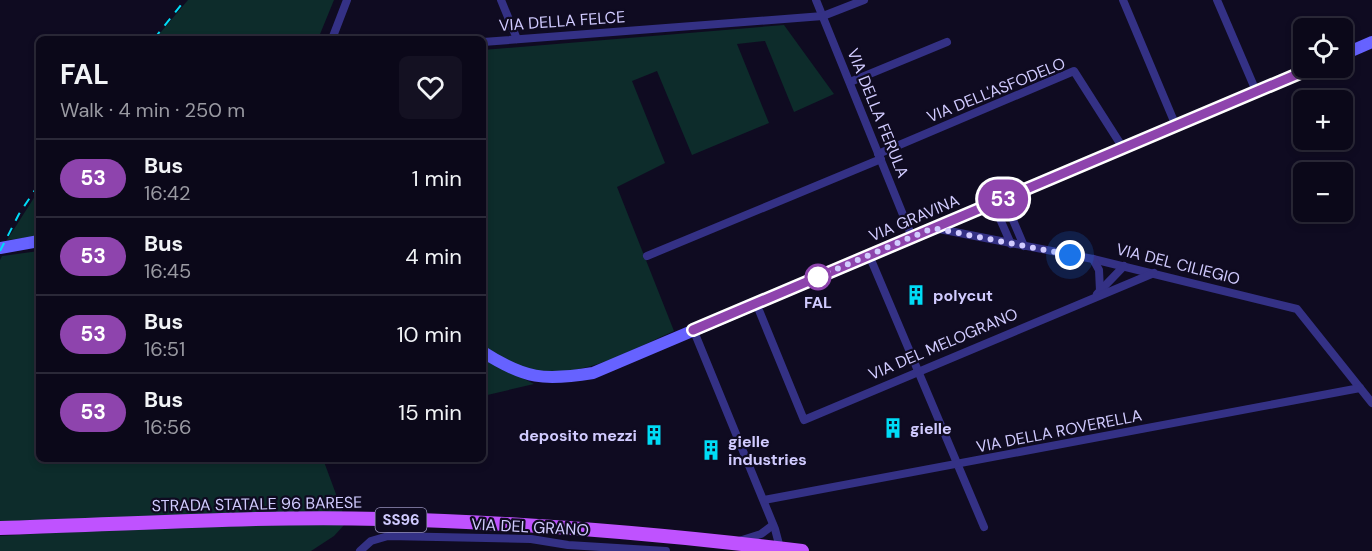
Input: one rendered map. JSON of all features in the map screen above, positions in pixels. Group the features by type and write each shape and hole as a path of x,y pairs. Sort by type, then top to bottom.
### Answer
{"main road":[{"path":"1353,50 1372,42"},
{"name":"VIA GRAVINA","path":"486,354 506,367 538,378 593,373 1293,76"},
{"path":"6,247 36,242"},
{"name":"STRADA STATALE 96 BARESE","path":"0,528 287,518 382,519 547,526 732,543 750,548 802,551"}],"street":[{"path":"333,36 347,0"},
{"path":"501,0 517,39"},
{"name":"VIA DELLA FERULA","path":"816,0 912,237"},
{"name":"VIA DELLA FELCE","path":"486,42 823,16 864,0"},
{"path":"1123,0 1176,126"},
{"path":"1217,0 1256,91"},
{"path":"850,82 947,42"},
{"name":"VIA DELL'ASFODELO","path":"646,256 880,157 1074,71 1123,148"},
{"path":"999,201 1011,244"},
{"path":"999,201 1024,246"},
{"name":"VIA DEL CILIEGIO","path":"933,228 1093,259 1297,309 1372,403"},
{"path":"869,255 984,527"},
{"path":"1093,259 1099,270 1097,293"},
{"path":"1097,293 1124,266"},
{"name":"VIA DEL MELOGRANO","path":"756,303 804,420 1097,293 1154,273"},
{"path":"693,330 764,500 773,548"},
{"name":"VIA DELLA ROVERELLA","path":"764,500 958,466 1360,388"},
{"path":"732,543 770,528"},
{"name":"VIA DEL GRANO","path":"360,551 371,541 388,537 523,538 568,545 666,551"}],"green space":[{"path":"188,0 334,0 319,36 158,36"},
{"path":"784,25 834,94 794,112 765,41 737,44 769,123 692,155 657,71 632,81 665,163 617,187 674,331 597,364 576,370 535,371 515,366 486,348 486,50"},
{"path":"36,195 36,236 7,240"},
{"path":"36,251 36,462 324,462 343,513 0,524 0,260 2,256"},
{"path":"486,360 534,384 486,395"},
{"path":"345,524 334,536 311,551 0,551 0,536 133,528"}],"railway":[{"path":"156,36 185,0"},
{"path":"0,251 19,214 36,188"}],"bus line":[{"name":"53","path":"693,330 1293,76"}],"place":[{"name":"FAL","path":"818,277"},
{"name":"polycut","path":"916,295"},
{"name":"gielle","path":"893,428"},
{"name":"deposito mezzi","path":"654,435"},
{"name":"gielle industries","path":"711,450"}],"route":[{"path":"818,277 813,279 933,228 1070,255"}]}
